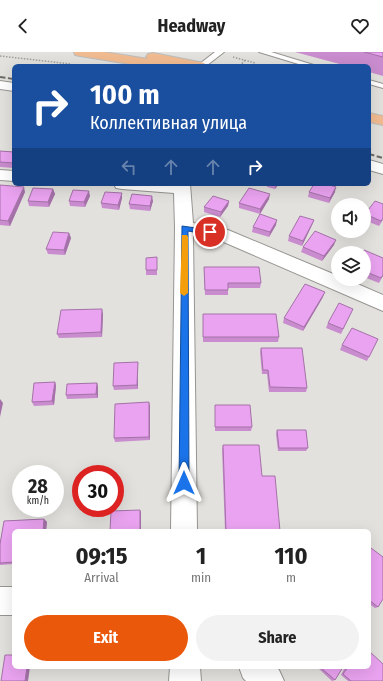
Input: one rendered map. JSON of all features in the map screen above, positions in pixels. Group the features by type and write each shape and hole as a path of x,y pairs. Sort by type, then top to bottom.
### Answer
{"main road":[{"path":"80,52 155,64"},
{"path":"119,52 188,64"},
{"path":"371,110 383,113"},
{"path":"371,118 383,121"}],"street":[{"path":"0,85 12,87"},
{"path":"371,166 383,169"},
{"path":"0,175 12,176"},
{"path":"182,186 184,228 184,529"},
{"path":"184,228 222,234 383,303"},
{"path":"0,601 12,601"},
{"path":"185,669 185,681"},
{"path":"256,669 268,681"}],"lane":[{"path":"263,52 305,64"},
{"path":"203,64 218,53"},
{"path":"371,83 383,86"}],"path":[{"path":"218,53 259,64"},
{"path":"0,56 71,64"},
{"path":"242,64 245,60"}],"building":[{"path":"364,52 383,52 383,57"},
{"path":"0,151 12,152 12,163 0,162"},
{"path":"0,185 24,187 8,221 0,220"},
{"path":"313,186 336,187 330,198 309,192"},
{"path":"33,188 53,189 48,202 28,201"},
{"path":"249,188 270,194 260,209 239,203"},
{"path":"73,190 89,191 84,202 69,201"},
{"path":"105,192 122,193 118,205 101,203"},
{"path":"132,194 152,196 150,206 129,204"},
{"path":"213,196 229,201 221,212 204,207"},
{"path":"375,201 383,204 383,218 381,221 371,217 371,206"},
{"path":"260,214 277,220 270,232 253,227"},
{"path":"300,216 314,220 303,241 289,236"},
{"path":"315,231 336,240 324,256 303,247"},
{"path":"53,232 69,233 64,250 46,249"},
{"path":"371,253 383,258 383,275 381,278 371,274"},
{"path":"157,257 157,270 146,270 146,258"},
{"path":"204,267 259,267 261,283 228,283 228,290 205,290"},
{"path":"305,284 325,292 304,327 284,318"},
{"path":"339,303 353,309 343,329 328,323"},
{"path":"102,309 101,332 57,334 61,310"},
{"path":"203,314 276,314 279,337 203,337"},
{"path":"352,328 378,339 369,357 342,345"},
{"path":"261,348 302,348 307,388 270,387 268,370 263,370"},
{"path":"138,362 137,385 113,386 114,363"},
{"path":"55,382 52,401 32,402 34,383"},
{"path":"97,383 96,394 66,395 67,384"},
{"path":"149,402 149,437 114,438 115,404"},
{"path":"215,405 250,405 252,427 215,427"},
{"path":"277,430 306,430 308,448 279,448"},
{"path":"223,445 259,445 262,476 275,476 280,529 226,529"},
{"path":"140,510 140,529 110,529 111,517 124,517 124,511"},
{"path":"44,519 43,529 12,529 12,562 0,563 0,544 4,521"},
{"path":"371,548 383,557 383,599 378,607 371,602"},
{"path":"371,653 383,664 383,681 351,681 343,674 347,669 371,669"},
{"path":"5,655 12,655 12,669 27,669 25,681 1,681"},
{"path":"322,669 342,669 335,680"}],"railway":[{"path":"0,77 12,79"},
{"path":"371,155 383,158"}],"slow traffic":[{"path":"184,237 184,293"}],"route":[{"path":"184,483 184,228 210,232"}]}
